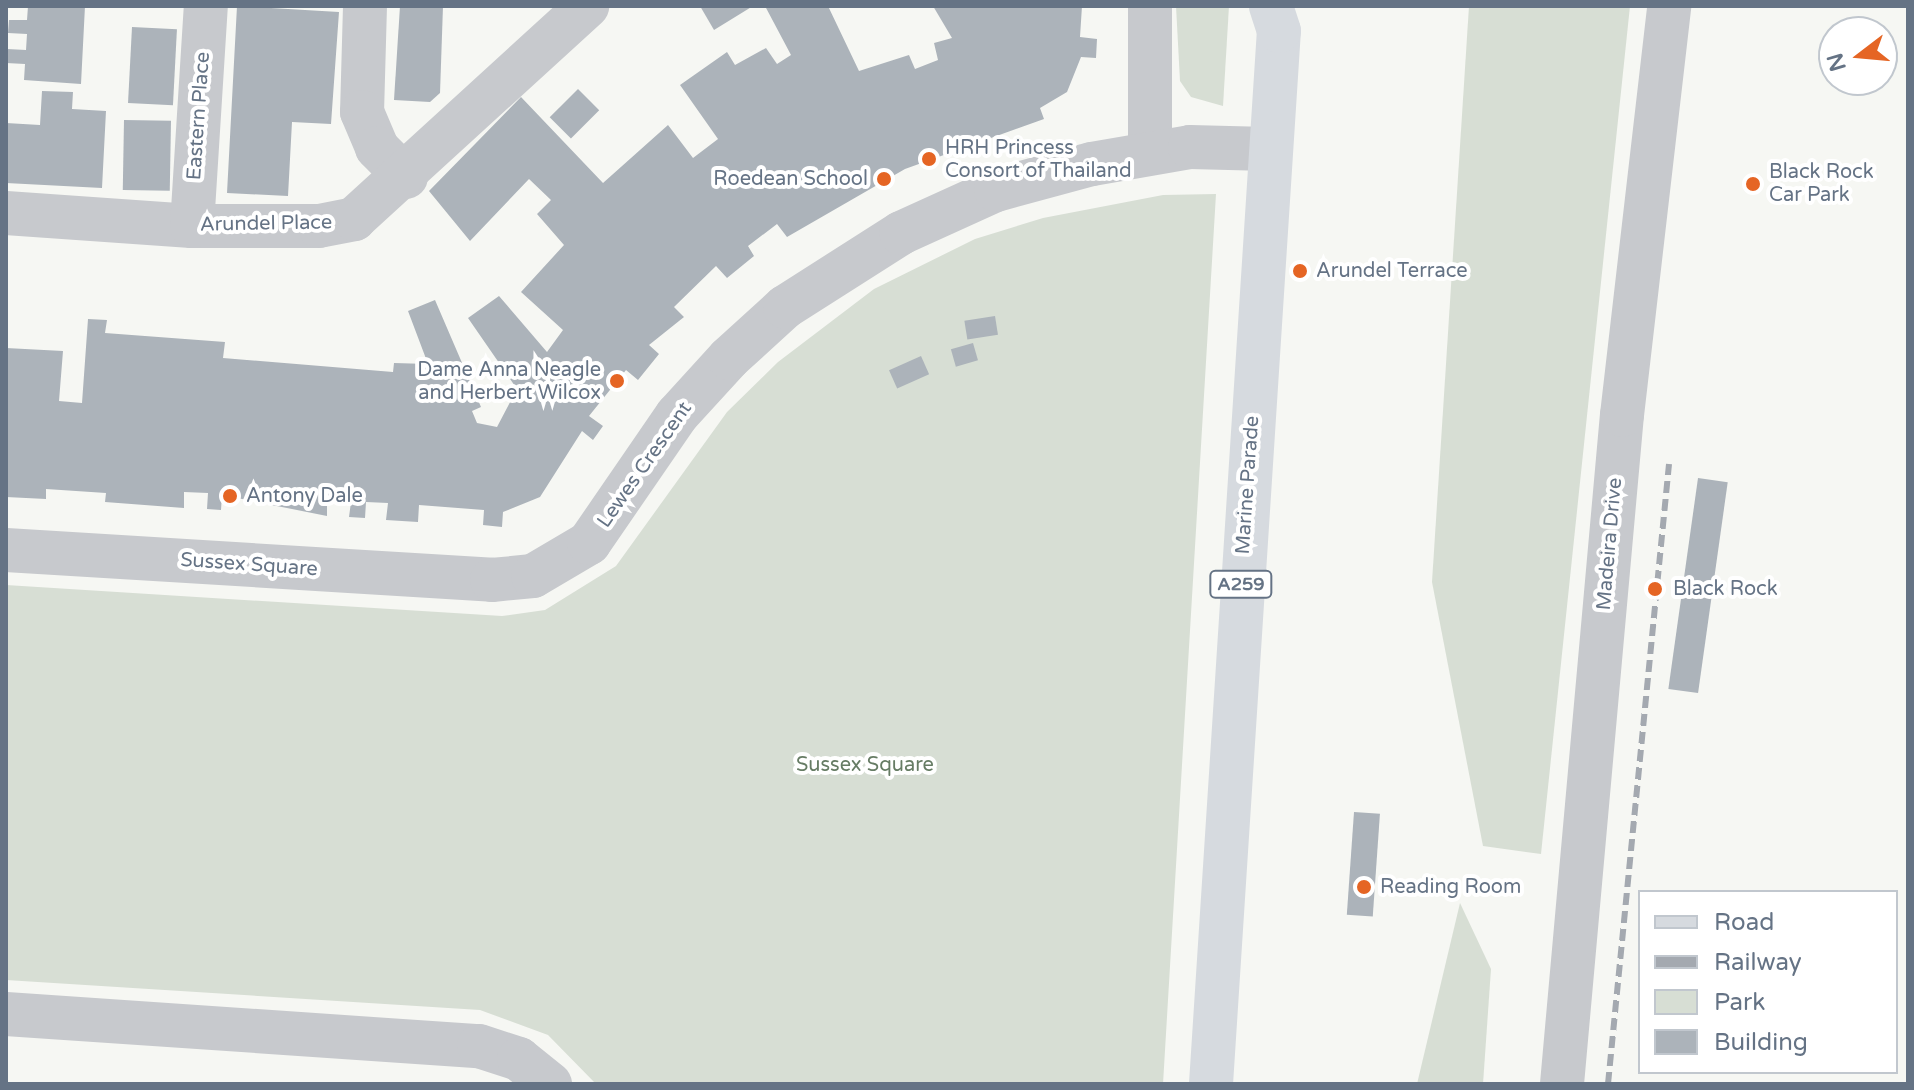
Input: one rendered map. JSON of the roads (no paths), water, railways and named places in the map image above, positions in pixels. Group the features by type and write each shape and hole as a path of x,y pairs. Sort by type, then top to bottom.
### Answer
{"main road":[{"name":"Marine Parade","path":"1211,1084 1268,149 1281,14"}],"street":[{"name":"Eastern Place","path":"192,226 206,6"},
{"path":"365,6 362,112 377,148 406,177"},
{"name":"Arundel Place","path":"6,213 192,226 340,224 370,210 406,177 487,91 587,6"},
{"path":"1150,6 1150,152"},
{"name":"Madeira Drive","path":"1562,1084 1622,415 1669,6"},
{"name":"Lewes Crescent","path":"492,580 546,572 589,543 677,415 729,358 844,267 996,190 1150,152 1268,149"},
{"name":"Sussex Square","path":"6,550 492,580"},
{"path":"6,1014 479,1046 519,1059 550,1084"}],"railway":[{"path":"1608,1084 1669,464"}],"place":[{"name":"HRH Princess Consort of Thailand","path":"929,159"},
{"name":"Roedean School","path":"884,179"},
{"name":"Black Rock Car Park","path":"1753,184"},
{"name":"Arundel Terrace","path":"1300,271"},
{"name":"Dame Anna Neagle and Herbert Wilcox","path":"617,381"},
{"name":"Antony Dale","path":"230,496"},
{"name":"Black Rock","path":"1655,589"},
{"name":"Reading Room","path":"1364,887"}]}
